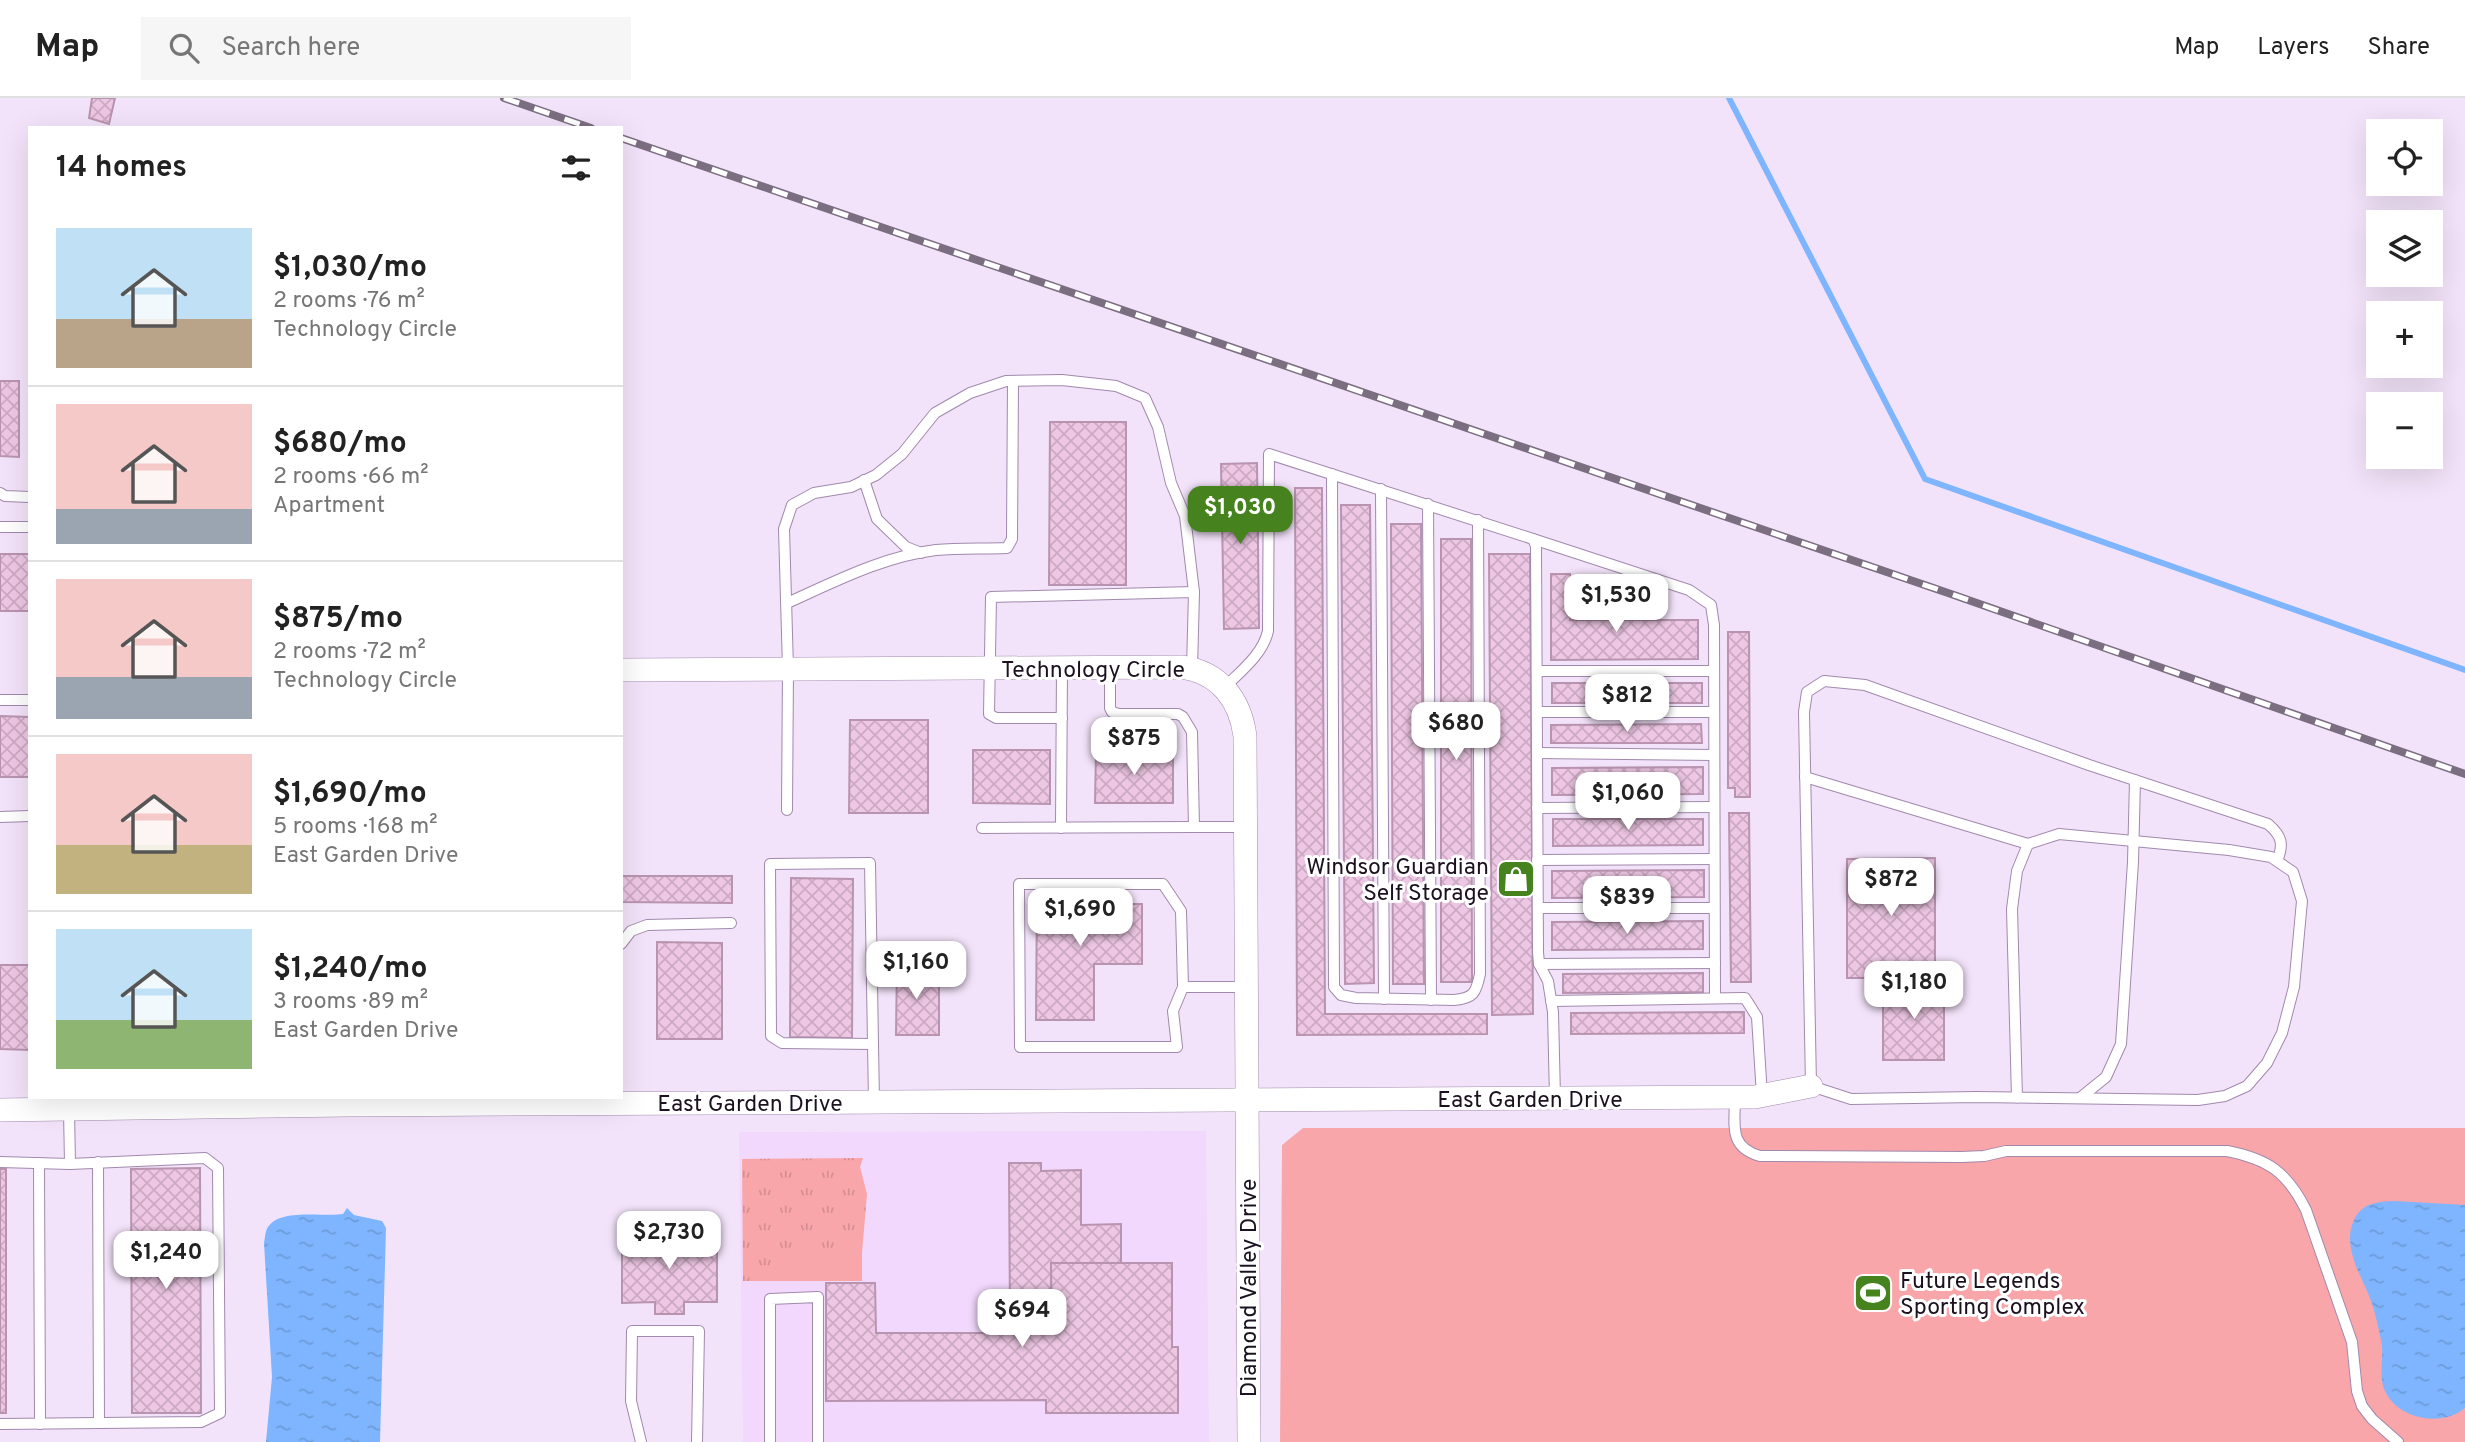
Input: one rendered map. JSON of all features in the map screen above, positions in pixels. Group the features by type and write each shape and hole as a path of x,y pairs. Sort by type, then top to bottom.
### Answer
{"street":[{"name":"Technology Circle","path":"623,670 1192,669 1202,671 1225,687"},
{"path":"1225,687 1243,719 1245,736 1248,1100"},
{"name":"East Garden Drive","path":"0,1110 349,1101 874,1102 1735,1097 1762,1096 1811,1086"},
{"name":"Diamond Valley Drive","path":"1248,1100 1249,1442"}],"lane":[{"path":"787,810 785,529 792,505 814,493 851,487 876,475 902,454 935,413 970,393 1006,380 1062,380 1116,386 1146,398 1158,426 1171,483 1185,516 1194,592 1192,669"},
{"path":"787,603 836,581 921,553 935,550 1007,548 1012,539 1013,380"},
{"path":"1225,687 1250,662 1266,640 1268,631 1269,454 1689,590 1711,605 1714,625 1715,998"},
{"path":"1332,474 1334,987 1341,995 1384,999 1467,999 1476,990 1480,974 1478,520"},
{"path":"864,480 877,519 906,547 921,553"},
{"path":"1381,489 1384,999"},
{"path":"0,493 5,496 28,497"},
{"path":"1428,504 1431,1000"},
{"path":"0,527 28,527"},
{"path":"1533,539 1536,546 1539,964 1548,981 1551,1002 1555,1099"},
{"path":"1062,718 991,717 988,705 991,597 1194,592"},
{"path":"1061,828 1062,668"},
{"path":"1110,668 1112,712 1178,714 1188,723 1192,732 1194,827"},
{"path":"1537,671 1714,671"},
{"path":"1805,777 2028,844 2059,834 2229,850 2271,857 2293,872 2302,901 2294,987 2282,1033 2267,1063 2247,1086 2225,1096 2199,1100 1851,1099 1811,1086 1805,777 1804,712 1807,692 1824,681 1865,685 2269,824 2279,833 2283,847 2277,861"},
{"path":"0,700 28,700"},
{"path":"1537,712 1714,712"},
{"path":"1537,753 1714,755"},
{"path":"2080,1098 2106,1077 2121,1044 2135,780"},
{"path":"1537,807 1714,807"},
{"path":"0,817 28,816"},
{"path":"982,828 1246,827"},
{"path":"2017,1098 2012,909 2017,871 2028,844"},
{"path":"1537,860 1714,859"},
{"path":"873,1044 782,1043 771,1036 770,864 870,863 874,1102"},
{"path":"1019,884 1163,884 1181,911 1184,987 1173,1011 1177,1047 1020,1047 1019,884"},
{"path":"1538,908 1714,908"},
{"path":"623,941 631,931 647,925 731,923"},
{"path":"1539,964 1715,963"},
{"path":"1184,987 1247,987"},
{"path":"1551,1002 1745,998 1757,1017 1762,1096"},
{"path":"1735,1097 1735,1133 1738,1143 1747,1152 1760,1156 1962,1157 2006,1151 2227,1151 2253,1156 2288,1180 2301,1201 2352,1342 2357,1391 2362,1406 2387,1434 2398,1442"},
{"path":"69,1110 70,1164"},
{"path":"0,1162 70,1164 205,1158 218,1168 220,1413 201,1422 0,1424"},
{"path":"98,1162 100,1423"},
{"path":"39,1163 40,1424"},
{"path":"770,1442 770,1299 818,1297 818,1442"},
{"path":"641,1442 631,1401 632,1331 699,1331 698,1442"}],"shaded area":[{"path":"1206,1131 1209,1442 743,1442 739,1132"}],"green space":[{"name":"Future Legends Sporting Complex","path":"1303,1128 2465,1128 2465,1442 1280,1442 1282,1145"},
{"path":"863,1158 860,1167 867,1194 862,1253 776,1253 776,1281 743,1281 742,1159"},
{"path":"775,1253 862,1253 862,1281 776,1281"}],"water":[{"path":"2394,1201 2465,1205 2465,1408 2445,1417 2434,1419 2411,1415 2393,1402 2383,1387 2379,1329 2372,1303 2353,1258 2350,1237 2360,1211 2373,1204"},
{"path":"347,1208 354,1215 382,1221 386,1228 380,1442 266,1442 272,1377 264,1243 266,1231 274,1221 282,1217 343,1214"}],"building":[{"path":"92,98 115,98 109,124 89,118"},
{"path":"0,381 19,381 19,457 0,456"},
{"path":"1050,422 1126,422 1126,585 1049,585"},
{"path":"1257,463 1259,628 1224,629 1221,464"},
{"path":"1295,488 1322,488 1325,1014 1487,1014 1487,1034 1297,1035"},
{"path":"1341,505 1370,505 1374,983 1345,984"},
{"path":"1391,524 1421,524 1424,984 1393,984"},
{"path":"1441,539 1471,539 1472,982 1441,982"},
{"path":"0,554 28,554 28,611 0,611"},
{"path":"1489,554 1530,554 1533,1014 1492,1015"},
{"path":"1551,574 1570,574 1570,620 1698,620 1698,659 1551,660"},
{"path":"1728,632 1749,632 1750,797 1735,797 1735,788 1728,788"},
{"path":"1552,683 1702,683 1702,703 1552,703"},
{"path":"0,716 28,717 28,777 0,777"},
{"path":"850,720 928,720 928,813 849,813"},
{"path":"1701,724 1702,743 1551,743 1551,725"},
{"path":"973,750 1050,750 1050,804 973,803"},
{"path":"1096,750 1173,750 1173,803 1095,803"},
{"path":"1703,767 1703,794 1552,795 1552,768"},
{"path":"1729,813 1749,813 1751,982 1731,982"},
{"path":"1553,819 1703,819 1703,845 1553,846"},
{"path":"1935,858 1935,978 1847,978 1847,859"},
{"path":"1704,870 1704,897 1552,898 1552,871"},
{"path":"623,876 732,876 732,903 623,902"},
{"path":"791,878 853,879 852,1038 790,1037"},
{"path":"1037,888 1097,888 1097,904 1142,904 1142,964 1094,964 1094,1020 1036,1020"},
{"path":"1703,921 1703,949 1552,950 1552,922"},
{"path":"657,942 722,943 722,1039 657,1039"},
{"path":"897,960 923,960 923,982 939,982 939,1035 896,1035"},
{"path":"0,965 28,965 28,1050 0,1049"},
{"path":"1703,973 1703,992 1563,993 1563,974"},
{"path":"1944,982 1944,1060 1883,1060 1883,983"},
{"path":"1744,1012 1744,1033 1571,1034 1571,1013"},
{"path":"1009,1163 1041,1163 1041,1171 1081,1170 1081,1225 1121,1224 1121,1263 1051,1263 1052,1320 1010,1321"},
{"path":"200,1168 201,1413 132,1413 131,1169"},
{"path":"0,1169 6,1169 6,1413 0,1413"},
{"path":"622,1235 717,1235 717,1302 684,1302 684,1314 655,1314 655,1302 622,1303"},
{"path":"1051,1263 1172,1263 1172,1347 1178,1347 1178,1413 1046,1413 1046,1400 826,1401 826,1283 875,1283 876,1333 1052,1333"}],"waterway":[{"path":"1729,98 1925,479 2465,670"}],"railway":[{"path":"504,98 585,126"},
{"path":"623,139 1951,594 2465,774"}],"place":[{"name":"Windsor Guardian Self Storage","path":"1516,879"},
{"name":"Future Legends Sporting Complex","path":"1873,1293"}]}
